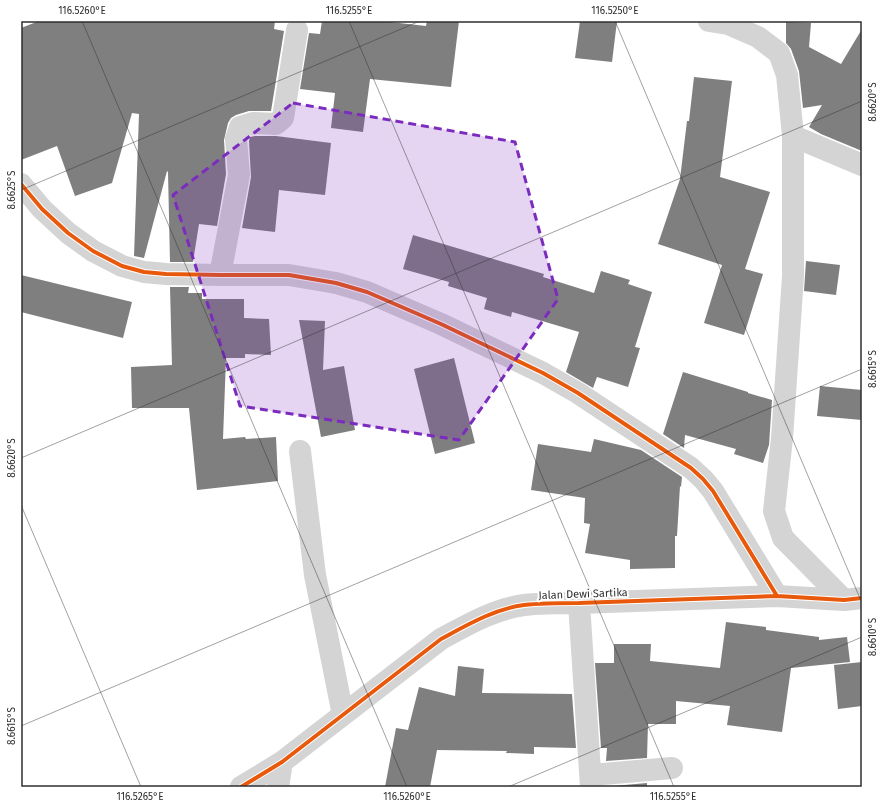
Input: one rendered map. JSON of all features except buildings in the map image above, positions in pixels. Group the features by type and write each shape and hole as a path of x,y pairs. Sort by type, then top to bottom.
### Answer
{"street":[{"path":"709,21 728,24 758,38 779,53 787,75 793,136 793,276 782,438 774,511 783,538 853,599"},
{"path":"220,275 239,175 236,139 240,127 253,123 276,124 284,118 297,30"},
{"path":"793,136 862,165"},
{"path":"21,184 42,209 68,233 93,251 122,266 144,272 220,275 289,275 336,283 367,292 441,324 543,373 578,393 691,468 704,479 713,491 777,596"},
{"path":"300,451 315,575 343,715"},
{"name":"Jalan Dewi Sartika","path":"241,787 282,762 441,639 490,614 522,606 548,603 777,596 853,599"},
{"path":"579,603 591,781 672,768"},
{"path":"278,787 282,762"}],"highlighted area":[{"path":"293,103 515,142 558,299 459,440 240,406 173,195"}],"cycle path":[{"path":"21,184 42,209 68,233 93,251 122,266 144,272 166,274 289,275 336,283 367,292 441,324 543,373 578,393 691,468 703,479 713,491 777,596"},
{"path":"241,787 282,762 441,639 481,618 502,610 524,605 552,603 777,596 844,600 862,598"}]}
